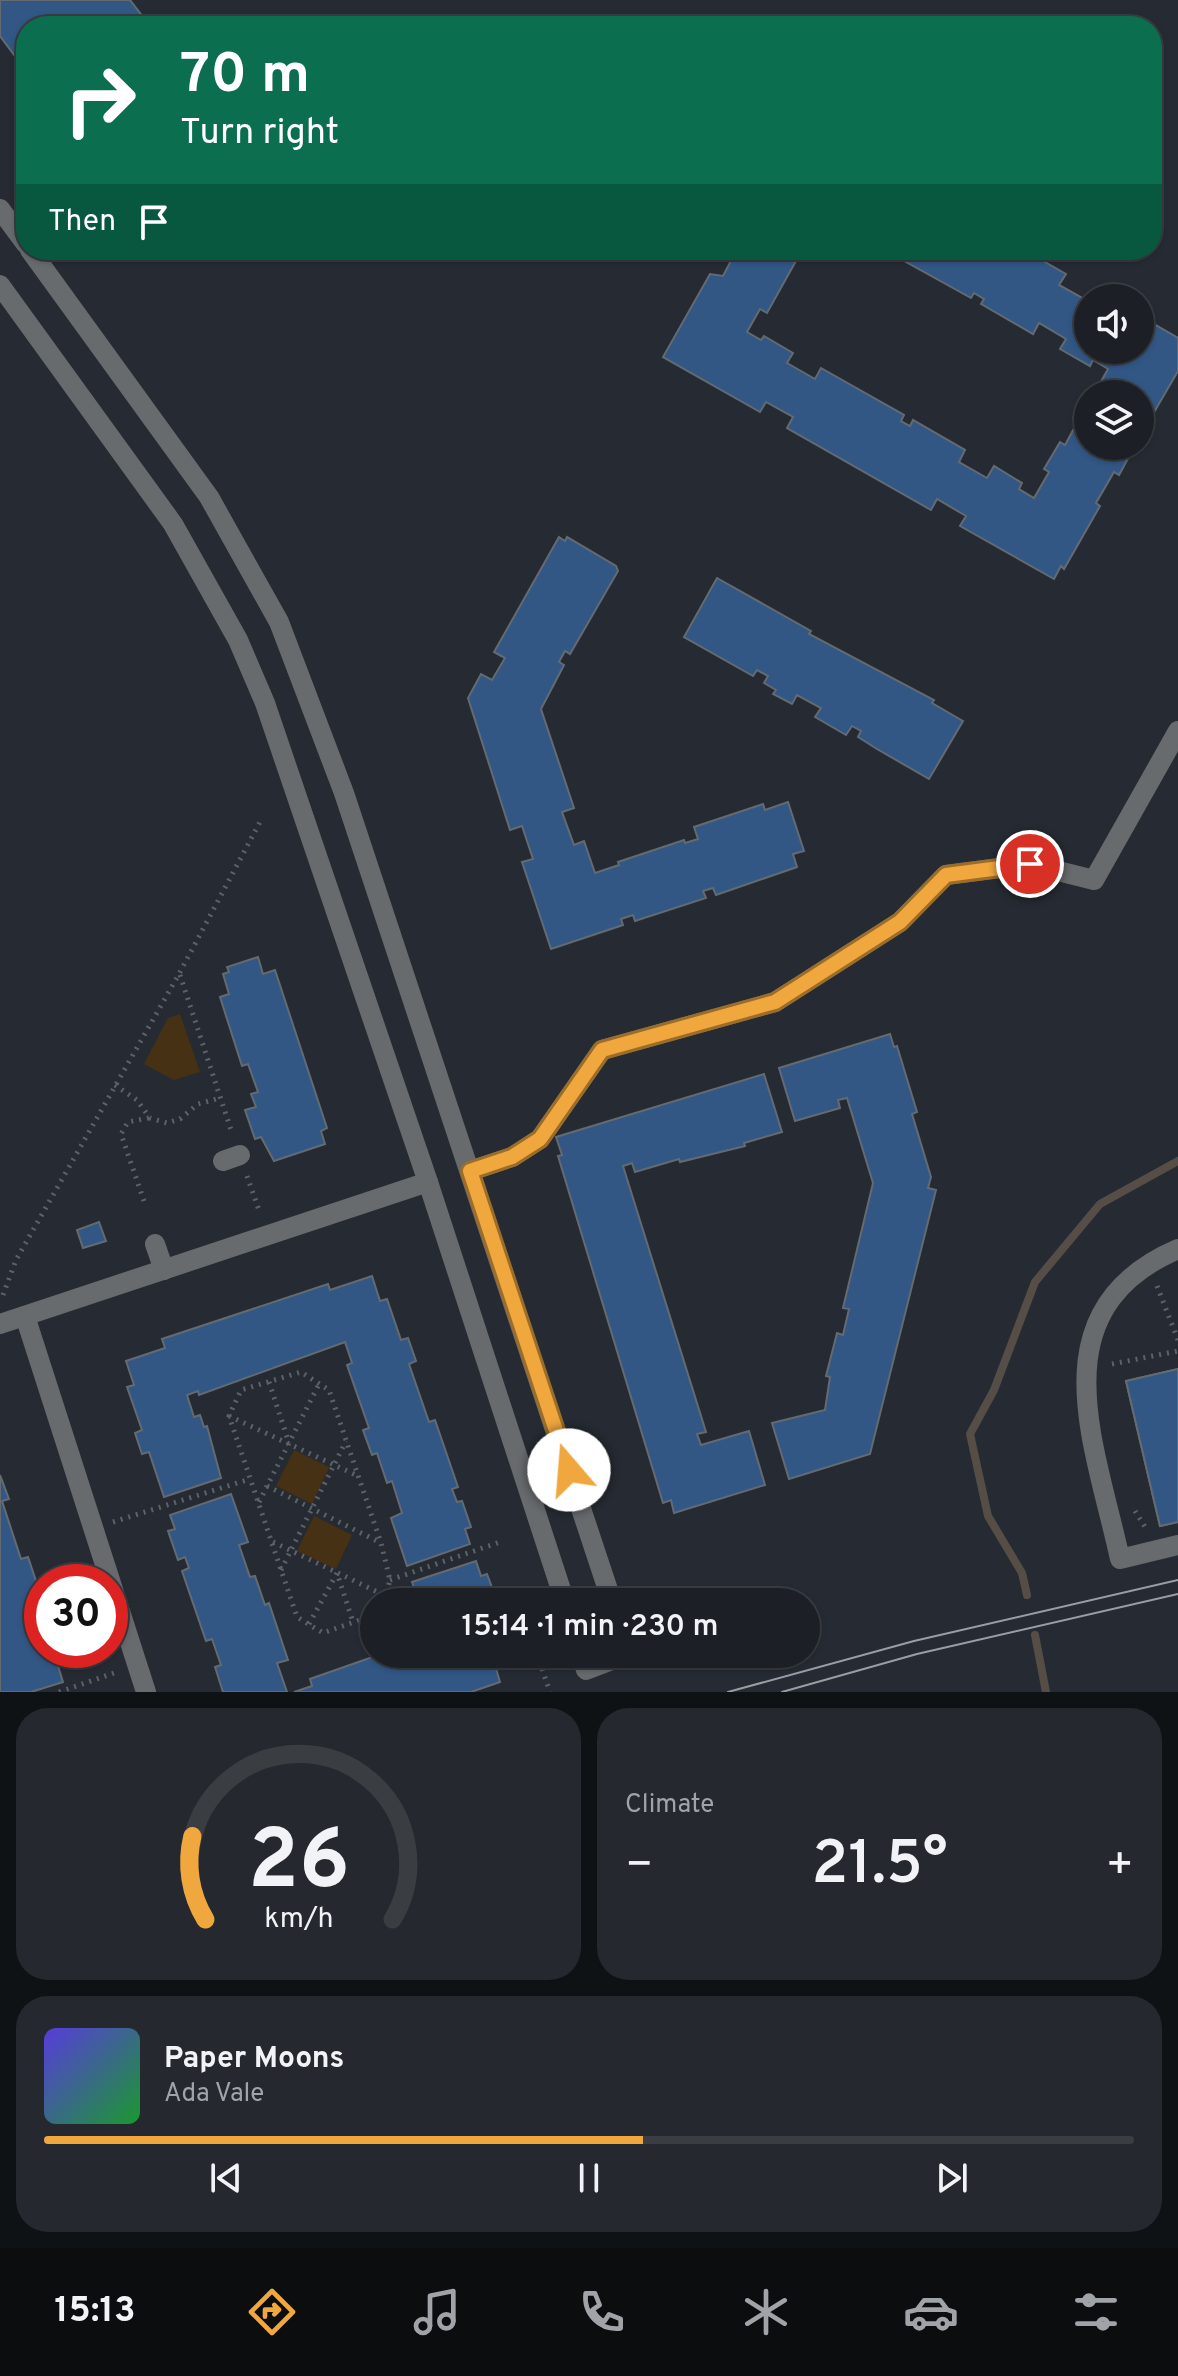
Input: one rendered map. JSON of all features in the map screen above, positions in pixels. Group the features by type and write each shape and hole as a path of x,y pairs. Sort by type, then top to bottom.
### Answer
{"street":[{"path":"0,209 16,231"},
{"path":"37,260 209,497 279,622 339,778 607,1588"},
{"path":"0,285 72,397 173,524 238,640 265,703 428,1182 560,1588"},
{"path":"470,1171 512,1157 540,1139 602,1050 775,1002 900,922 946,875 1030,864 1094,880 1178,731"},
{"path":"0,1324 428,1182"},
{"path":"155,1244 164,1270"},
{"path":"1178,1249 1136,1272 1104,1304 1091,1336 1083,1371 1120,1559 1178,1545"},
{"path":"25,1316 146,1692"}],"path":[{"path":"3,1295 16,1260 179,974 260,822"},
{"path":"179,974 220,1098 232,1158 260,1213"},
{"path":"115,1085 133,1096 150,1118"},
{"path":"144,1201 121,1134 128,1122 150,1118 175,1122 198,1104 220,1098"},
{"path":"1154,1277 1178,1340"},
{"path":"1105,1360 1105,1366 1178,1351"},
{"path":"360,1620 323,1633 297,1617 229,1416 241,1390 301,1372 329,1390 381,1543 390,1580 388,1588"},
{"path":"269,1382 289,1444"},
{"path":"258,1503 319,1384"},
{"path":"229,1416 358,1476"},
{"path":"281,1570 346,1440"},
{"path":"93,1529 250,1479"},
{"path":"267,1486 381,1543"},
{"path":"1130,1502 1143,1527 1158,1534"},
{"path":"272,1542 365,1588"},
{"path":"390,1580 500,1542"},
{"path":"337,1573 353,1622"},
{"path":"309,1624 337,1573"},
{"path":"59,1692 137,1665"},
{"path":"542,1668 550,1692"}],"shaded area":[{"path":"180,1014 200,1072 174,1080 144,1064 168,1018"},
{"path":"294,1450 329,1467 312,1504 276,1486"},
{"path":"314,1516 352,1535 336,1569 297,1551"}],"building":[{"path":"0,0 130,0 142,16 16,16 16,58 0,36"},
{"path":"731,260 796,260 767,313 760,309 747,332 761,340 764,336 793,353 787,363 815,379 821,368 904,415 901,421 910,426 913,420 965,450 959,462 987,478 994,466 1022,483 1019,489 1034,498 1049,472 1044,469 1060,442 1065,445 1074,428 1074,460 1127,460 1119,475 1114,472 1096,503 1100,506 1064,569 1061,566 1054,579 960,526 966,516 937,499 931,510 787,428 793,417 766,402 760,412 663,357 710,274 723,276"},
{"path":"903,260 1042,260 1066,274 1059,285 1074,293 1074,357 1060,349 1066,339 1039,323 1033,334 981,304 984,299 974,293 971,298"},
{"path":"1154,324 1178,338 1178,371 1154,412 1154,380 1102,380 1108,369 1100,364 1154,364"},
{"path":"559,537 565,541 567,537 616,566 618,571 570,654 565,651 559,662 564,665 541,709 574,808 562,812 574,845 584,841 595,873 684,840 685,843 698,839 694,827 763,804 765,810 788,802 804,851 793,854 797,867 716,895 713,888 703,891 706,898 635,921 633,915 621,919 623,925 551,949 522,862 533,859 522,826 510,830 468,698 481,674 492,680 505,658 494,652"},
{"path":"717,578 811,631 809,634 934,700 932,703 963,721 929,779 858,737 861,731 852,726 846,735 815,717 821,708 797,695 792,704 773,694 776,690 764,683 768,676 757,670 753,676 684,637"},
{"path":"258,957 263,974 275,970 327,1128 321,1131 325,1144 274,1161 261,1137 255,1139 245,1110 256,1107 251,1094 258,1092 248,1064 242,1066 220,997 229,994 223,974 229,972 227,967"},
{"path":"890,1034 894,1047 897,1046 917,1112 912,1114 931,1177 928,1188 936,1190 870,1454 789,1479 772,1423 825,1410 830,1377 826,1376 837,1333 843,1335 849,1309 843,1308 873,1183 847,1098 838,1100 840,1108 795,1121 779,1068"},
{"path":"764,1074 782,1132 744,1143 745,1146 680,1162 679,1159 635,1172 632,1163 623,1166 706,1432 697,1434 701,1445 749,1431 765,1485 674,1513 671,1500 663,1503 558,1156 562,1155 556,1137"},
{"path":"99,1222 106,1241 83,1248 77,1230"},
{"path":"372,1276 380,1301 387,1299 401,1340 408,1338 416,1361 409,1364 429,1422 435,1420 458,1487 452,1489 457,1502 462,1501 471,1527 465,1529 470,1544 407,1566 391,1518 402,1513 392,1481 387,1483 377,1453 372,1455 363,1430 369,1428 347,1365 352,1363 345,1342 199,1395 198,1391 187,1395 194,1417 200,1415 204,1427 207,1426 221,1478 164,1497 149,1452 142,1454 135,1433 142,1430 127,1387 134,1385 126,1361 165,1348 162,1339 328,1284 330,1290"},
{"path":"1178,1369 1178,1522 1160,1526 1126,1381"},
{"path":"1178,1369 1178,1522 1160,1526 1126,1381"},
{"path":"0,1475 9,1499 2,1501 21,1559 28,1557 30,1564 24,1564 24,1668 59,1668 63,1682 31,1692 0,1692"},
{"path":"231,1494 248,1542 239,1545 250,1577 255,1576 265,1605 269,1603 288,1660 277,1663 287,1692 223,1692 215,1667 221,1665 212,1639 206,1641 182,1571 189,1568 185,1557 178,1560 168,1531 175,1529 170,1515"},
{"path":"476,1561 481,1576 487,1574 492,1588 414,1588 412,1582"},
{"path":"360,1661 360,1668 496,1668 500,1682 471,1692 294,1692 312,1686 310,1679"}],"waterway":[{"path":"1027,1595 1022,1573 988,1516 970,1434 994,1390 1035,1282 1100,1204 1178,1161"},
{"path":"1035,1635 1046,1692"}],"tram line":[{"path":"728,1692 914,1641 1178,1580"},
{"path":"782,1692 917,1654 1178,1594"}],"route":[{"path":"569,1470 470,1171 512,1157 540,1139 602,1050 775,1002 900,922 946,875 1030,864"}]}
